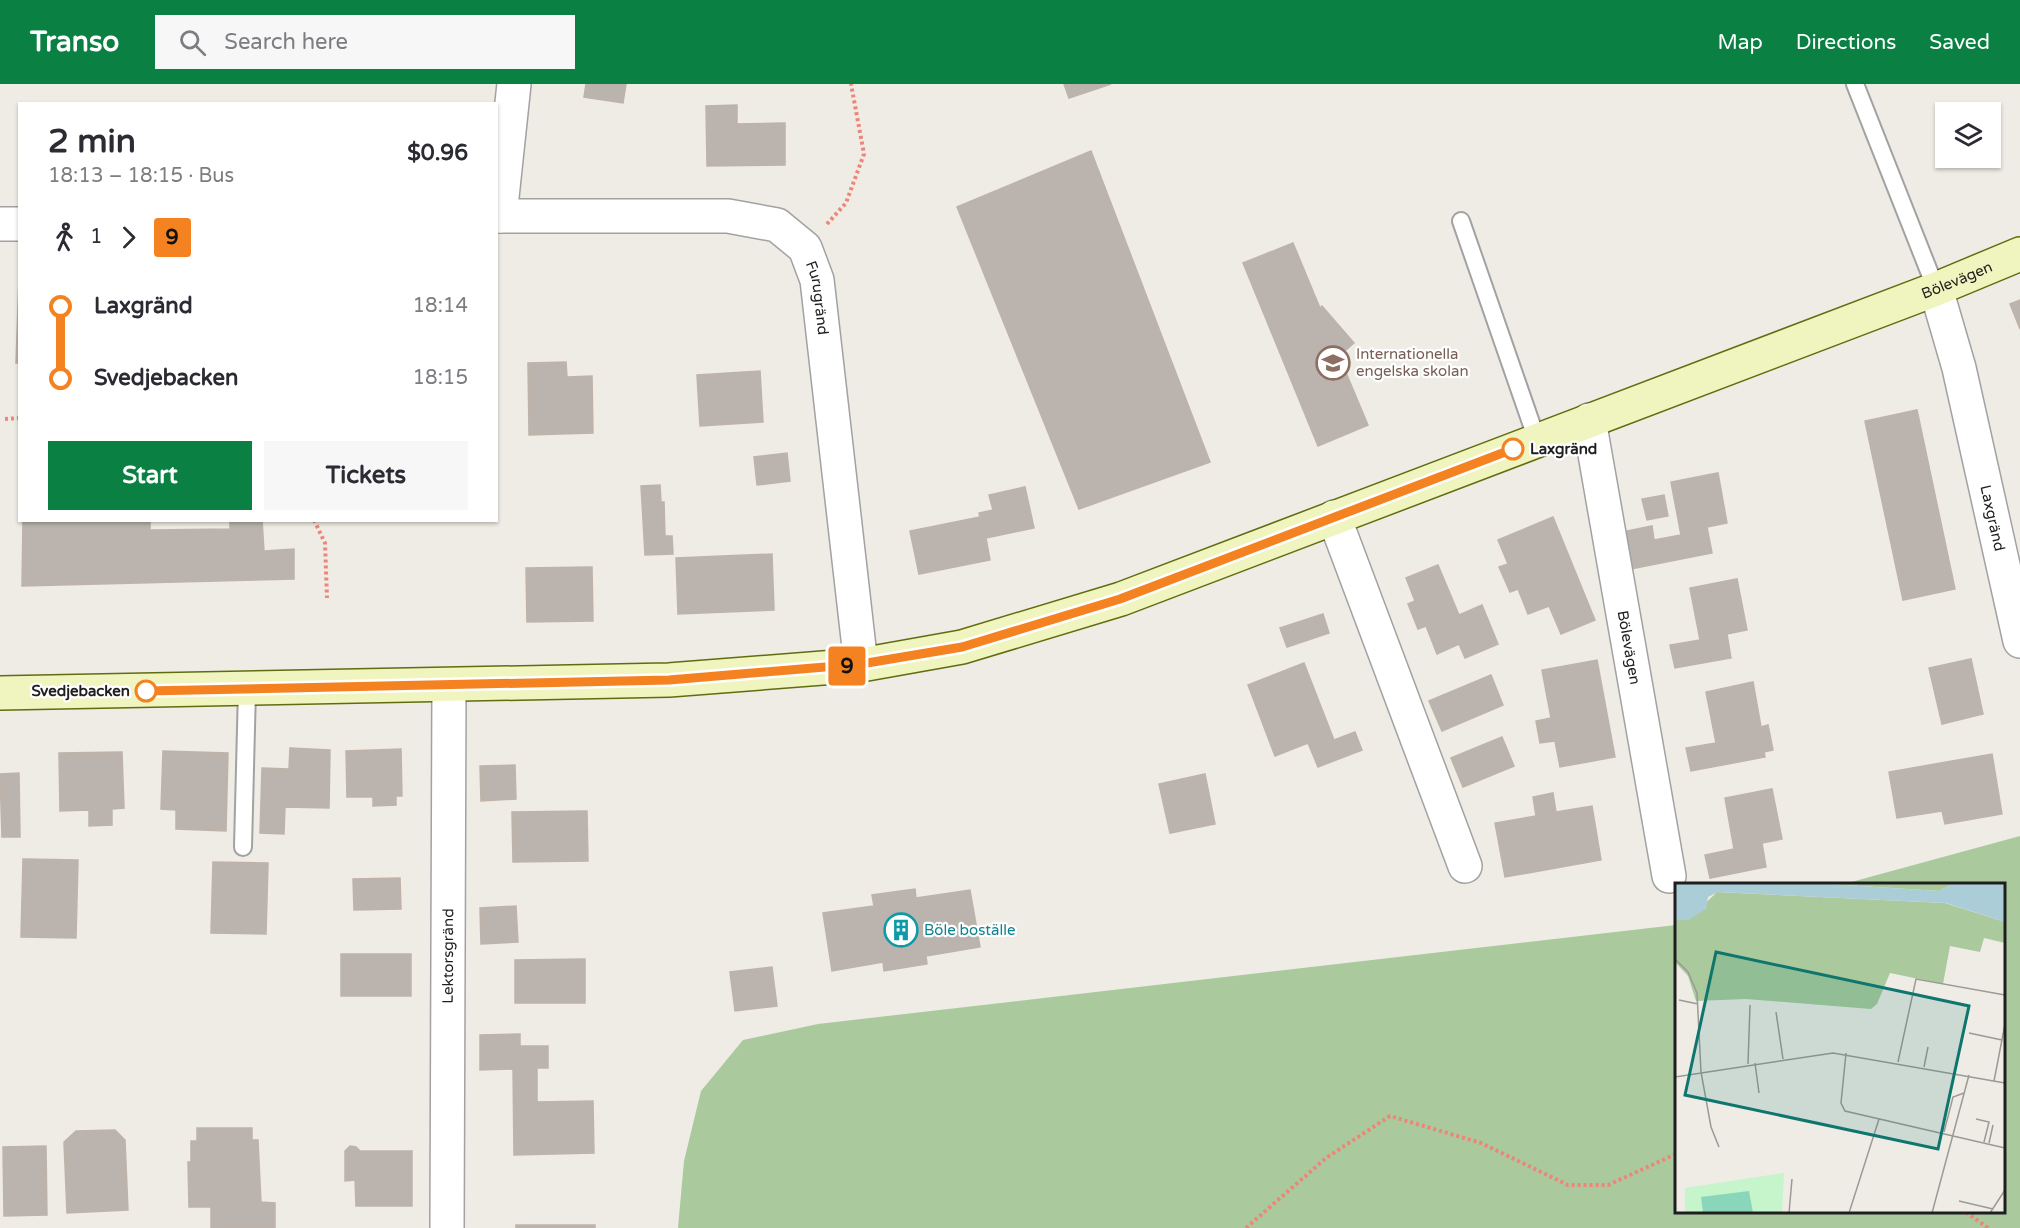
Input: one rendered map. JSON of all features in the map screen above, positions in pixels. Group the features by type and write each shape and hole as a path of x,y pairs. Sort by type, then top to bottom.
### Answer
{"street":[{"path":"498,216 514,84"},
{"name":"Furugränd","path":"498,216 728,216 777,225 804,248 817,280 861,664"},
{"path":"0,224 18,224"},
{"name":"Bölevägen","path":"0,693 669,680 861,664 962,647 1120,599 1936,289 2020,254"},
{"name":"Laxgränd","path":"1936,289 1959,368 2020,641"},
{"name":"Bölevägen","path":"1589,420 1669,876"},
{"path":"1334,517 1465,866"},
{"name":"Lektorsgränd","path":"447,1228 449,686"}],"lane":[{"path":"1855,84 1936,289"},
{"path":"1461,221 1537,440"},
{"path":"243,847 246,689"}],"path":[{"path":"804,248 846,203 864,153 850,84"},
{"path":"5,419 18,418"},
{"path":"315,522 325,543 327,598"},
{"path":"1246,1228 1326,1158 1390,1116 1481,1143 1568,1185 1608,1185 1675,1155"},
{"path":"1967,1213 1988,1228"}],"green space":[{"path":"2020,836 2020,1228 678,1228 684,1161 701,1091 743,1040 818,1024 1675,925 1675,1213 2005,1213 2005,883 1848,883"}],"building":[{"path":"586,84 626,84 623,103 584,97"},
{"path":"1064,84 1111,84 1069,98"},
{"path":"737,105 737,124 785,123 785,165 707,166 706,106"},
{"path":"1091,151 1210,462 1079,509 957,207"},
{"path":"1293,243 1320,308 1322,306 1354,343 1339,356 1368,425 1318,446 1243,263"},
{"path":"2020,300 2020,329 2010,304"},
{"path":"18,306 18,363 16,363"},
{"path":"566,362 567,377 592,376 593,433 529,435 528,363"},
{"path":"760,371 763,422 700,426 697,375"},
{"path":"1917,410 1955,589 1903,600 1865,421"},
{"path":"787,453 790,481 757,485 754,457"},
{"path":"1718,473 1727,523 1707,527 1712,553 1630,569 1622,532 1652,526 1654,540 1681,535 1671,482"},
{"path":"660,485 661,502 664,502 665,536 672,536 673,554 645,555 641,486"},
{"path":"1025,487 1034,528 986,538 990,560 919,574 910,531 980,517 979,513 993,510 989,495"},
{"path":"1664,495 1668,516 1647,520 1642,499"},
{"path":"1553,517 1595,620 1561,634 1549,606 1528,614 1518,589 1510,592 1499,567 1508,564 1498,540"},
{"path":"23,522 150,522 150,530 230,529 230,522 262,522 264,551 294,549 294,579 22,586"},
{"path":"772,554 774,610 678,614 676,558"},
{"path":"1438,565 1459,615 1482,605 1498,644 1465,658 1459,644 1437,654 1426,626 1418,629 1408,604 1415,601 1406,578"},
{"path":"592,567 593,621 527,622 526,568"},
{"path":"1737,579 1747,630 1727,634 1731,658 1675,668 1670,645 1700,640 1690,588"},
{"path":"1323,614 1329,633 1287,647 1280,628"},
{"path":"1971,659 1983,714 1942,724 1929,668"},
{"path":"1597,660 1615,757 1560,767 1555,741 1540,743 1536,721 1551,718 1542,670"},
{"path":"1304,663 1334,740 1355,732 1362,750 1318,767 1308,743 1275,756 1248,685"},
{"path":"1491,675 1503,705 1442,731 1429,701"},
{"path":"1753,682 1761,727 1768,725 1773,750 1764,752 1765,757 1691,771 1686,748 1716,743 1706,692"},
{"path":"1502,737 1514,766 1463,787 1451,758"},
{"path":"290,748 330,750 329,808 285,807 284,834 260,833 262,768 289,769"},
{"path":"401,749 402,796 396,796 396,805 373,806 373,797 347,797 346,751"},
{"path":"163,751 228,753 226,831 176,829 176,810 161,809"},
{"path":"122,752 124,808 112,809 112,825 89,826 89,810 60,811 59,753"},
{"path":"1992,754 2002,814 1945,824 1942,811 1897,818 1889,772"},
{"path":"515,765 516,799 481,801 480,766"},
{"path":"19,773 20,837 2,837 0,774"},
{"path":"1205,774 1215,824 1170,833 1159,784"},
{"path":"1772,789 1782,839 1762,843 1766,867 1710,878 1705,855 1734,849 1725,798"},
{"path":"1553,793 1556,812 1592,806 1601,860 1505,877 1495,823 1536,816 1533,797"},
{"path":"587,811 588,861 513,862 512,812"},
{"path":"23,859 78,860 76,938 21,937"},
{"path":"213,862 268,863 266,934 211,933"},
{"path":"400,878 401,909 354,910 353,879"},
{"name":"Böle boställe","path":"915,889 916,898 970,890 980,947 926,956 927,964 884,971 883,962 832,971 823,913 874,906 872,895"},
{"path":"516,906 518,942 481,944 480,908"},
{"path":"341,954 411,954 411,996 341,996"},
{"path":"585,959 585,1003 515,1003 515,960"},
{"path":"772,967 777,1006 735,1011 730,972"},
{"path":"520,1034 520,1046 548,1046 548,1068 537,1068 537,1102 593,1101 594,1153 514,1155 513,1069 480,1070 480,1035"},
{"path":"197,1128 252,1128 252,1140 258,1140 261,1202 275,1203 275,1228 211,1228 211,1207 189,1207 188,1162 191,1162 191,1141 197,1141"},
{"path":"115,1130 125,1140 128,1210 67,1213 64,1142 76,1131"},
{"path":"46,1146 47,1215 4,1216 3,1147"},
{"path":"350,1146 360,1151 412,1151 412,1206 356,1206 355,1180 345,1181 345,1151"},
{"path":"516,1225 595,1225 595,1228 516,1228"}],"bus line":[{"name":"9","path":"146,691 669,680 861,664 962,647 1120,599 1513,449"}],"place":[{"name":"Internationella engelska skolan","path":"1333,363"},
{"name":"Laxgränd","path":"1513,449"},
{"name":"Svedjebacken","path":"146,691"},
{"name":"Böle boställe","path":"901,930"}]}
